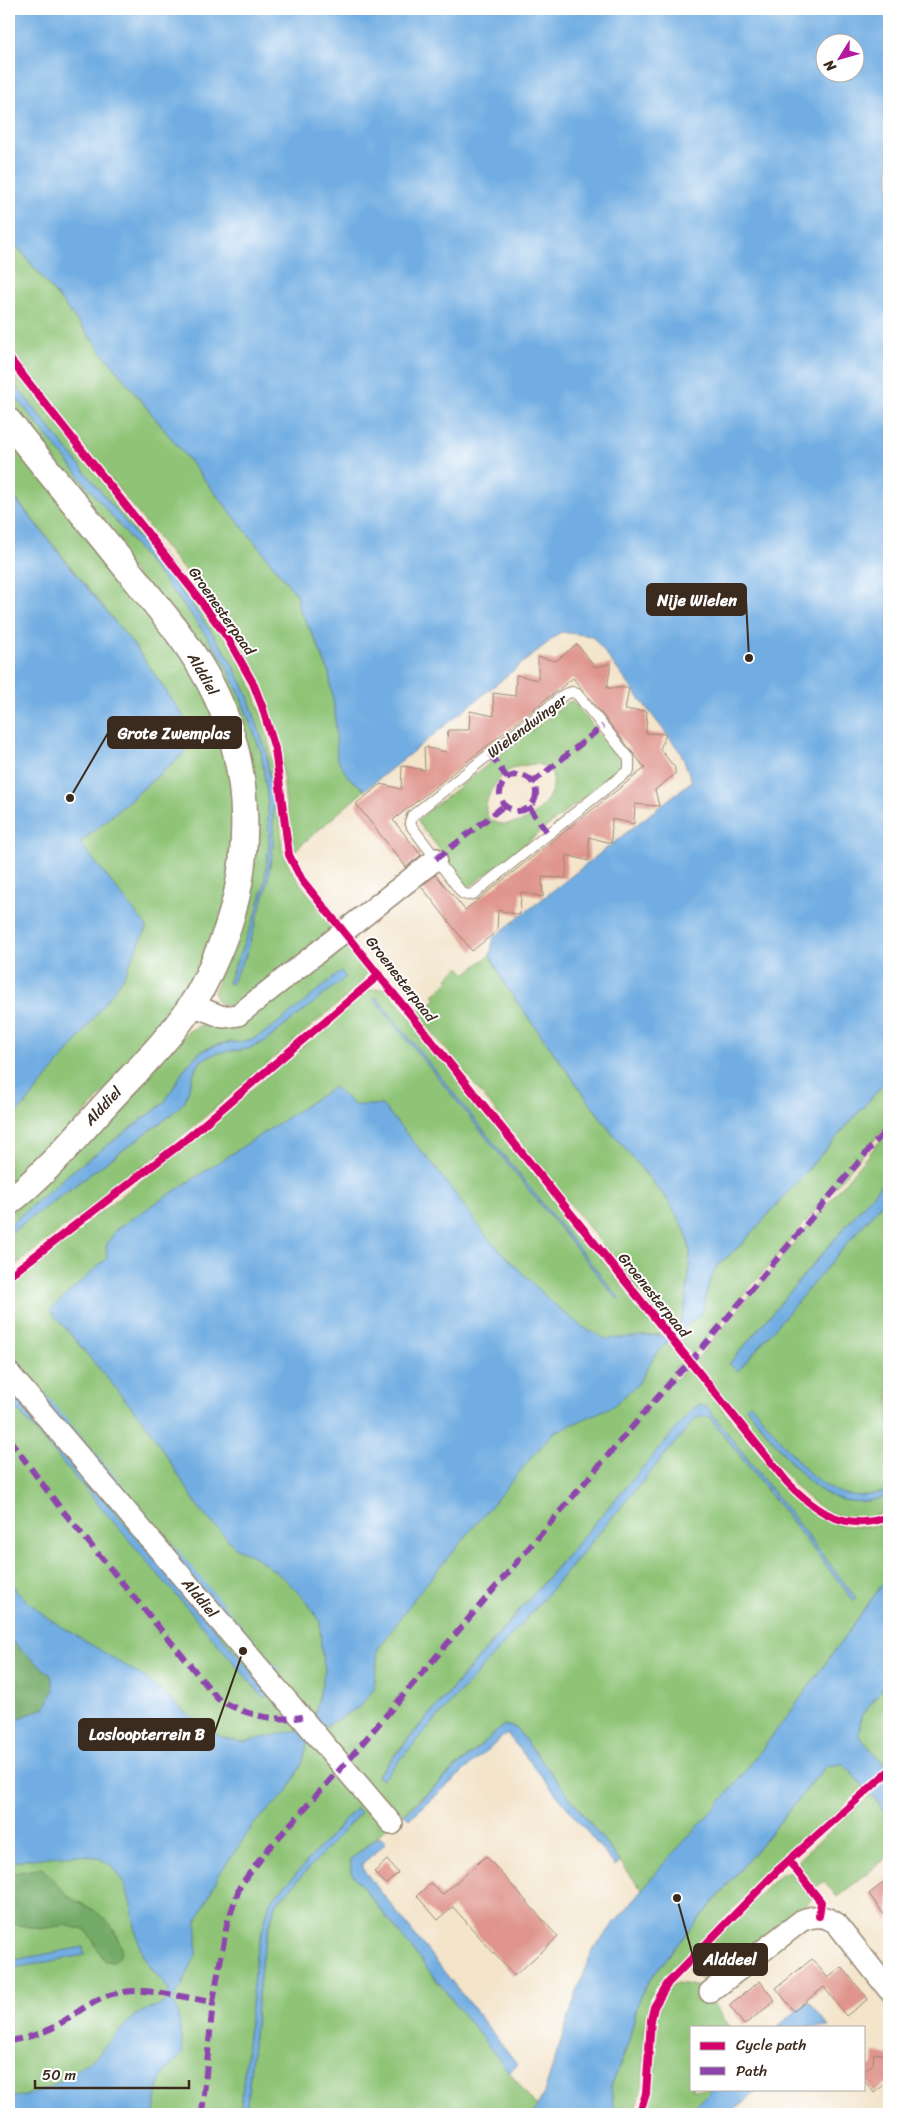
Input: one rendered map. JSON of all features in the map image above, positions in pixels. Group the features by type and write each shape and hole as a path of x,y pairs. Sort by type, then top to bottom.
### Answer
{"street":[{"name":"Alddiel","path":"9,422 182,640 206,675 224,714 238,758 245,805 242,869 233,911 222,944 192,1005 158,1048 69,1144 9,1202"},
{"path":"192,1005 224,1017 238,1015 346,932 436,859"},
{"name":"Alddiel","path":"9,1373 392,1824"},
{"path":"710,1992 801,1921 819,1916 828,1918 837,1924 889,1990"}],"lane":[{"name":"Wielendwinger","path":"565,694 578,694 629,758 629,770 473,894 467,895 462,893 436,859 412,827 410,822 412,816 565,694"}],"green space":[{"path":"9,236 297,595 299,609 317,643 329,673 348,777 365,790 293,852 290,841 280,749 266,704 252,670 227,628 193,582 9,352"},
{"path":"9,363 195,595 233,650 253,690 266,729 274,768 282,849 292,871 337,928 238,1005 229,1006 219,1003 214,992 232,937 234,716 47,449 9,400 9,389 190,613 223,659 239,693 261,752 268,803 269,845 264,886 256,914 228,983 246,955 267,886 273,846 273,802 266,751 246,691 228,656 195,609 9,377"},
{"path":"9,436 198,674 235,784 229,896 199,974 169,1018 63,1138 9,1189 9,1121 26,1104 80,843 183,754 191,739 189,724 136,648 9,490"},
{"path":"573,701 623,763 622,768 471,886 468,886 419,823 418,819 568,702","holes":["536,764 552,773 552,789 543,806 536,813 524,820 507,824 495,822 488,818 486,810 490,792 503,776 513,768 523,766"]},
{"path":"346,943 352,946 369,969 361,984 181,1137 9,1270 9,1234 172,1114 185,1101 194,1072 202,1060 217,1052 248,1049 266,1041 262,1035 249,1040 216,1045 198,1054 185,1069 163,1104 70,1173 9,1225 9,1214 185,1034 204,1024 226,1024"},
{"path":"490,955 505,985 611,1132 669,1202 686,1232 690,1251 684,1312 680,1323 672,1331 417,1013 436,999 433,995 449,981 447,978 459,967 465,974"},
{"path":"386,988 663,1337 659,1335 640,1336 655,1355 667,1343 685,1363 673,1376 675,1380 688,1367 691,1369 784,1487 798,1502 815,1515 833,1523 861,1527 889,1522 889,1575 790,1713 728,1793 642,1890 516,1728 504,1725 351,1859 351,1872 537,2107 533,2114 246,2114 262,1956 275,1905 359,1813 356,1808 270,1902 256,1955 240,2114 9,2114 9,1283 186,1146 368,990","holes":["700,1405 707,1407 856,1598 853,1600 708,1415 696,1418 540,1603 382,1780 377,1775 694,1408"]},
{"path":"889,1078 889,1123 692,1355 676,1335 702,1313 709,1284 716,1267 743,1243"},
{"path":"889,1130 889,1175 729,1364 738,1370 889,1195 889,1490 858,1496 834,1491 823,1485 802,1467 746,1407 793,1465 816,1487 840,1499 855,1502 871,1501 889,1496 889,1512 867,1517 852,1517 829,1512 808,1498 781,1469 695,1361"},
{"path":"9,1639 51,1675 54,1690 45,1708 9,1722"},
{"path":"889,1680 889,1764 887,1767 859,1736 861,1716"},
{"path":"843,1763 864,1787 779,1863 678,1964 664,1981 653,1999 648,2014 645,2028 642,2085 634,2114 613,2107 611,2086 628,2044 639,1998 652,1976 826,1766"},
{"path":"871,1795 889,1815 889,1856 837,1897 824,1881 816,1887 799,1865 798,1860"},
{"path":"42,1868 69,1897 94,1910 112,1926 122,1948 119,1957 114,1962 105,1961 87,1931 65,1925 41,1929 9,1923 9,1874"},
{"path":"789,1872 812,1899 708,1981 689,1973 689,1967 780,1874"},
{"path":"678,1983 701,1987 729,2026 690,2026 690,2090 712,2090 688,2114 645,2114 652,2092 657,2015 661,2000 668,1989"}],"water":[{"path":"9,9 889,9 889,1078 743,1243 716,1267 709,1284 702,1313 655,1355 638,1384 613,1406 553,1433 536,1452 417,1595 378,1649 374,1689 359,1707 309,1736 303,1761 288,1791 254,1824 220,1873 197,1921 197,1952 181,1988 176,1992 173,2003 177,2008 183,2053 161,2080 154,2114 9,2114 9,2098 40,2092 62,2080 93,2059 135,2015 166,2002 169,1990 151,1968 142,1953 126,1887 120,1876 111,1866 100,1859 81,1855 55,1856 9,1862 9,1722 45,1708 54,1690 51,1675 9,1639 9,1572 16,1591 46,1617 144,1677 198,1723 221,1737 243,1742 303,1729 313,1722 325,1670 321,1648 320,1622 307,1602 287,1581 259,1559 236,1548 201,1511 148,1427 50,1310 107,1258 106,1246 116,1229 334,1087 354,1105 382,1105 436,1168 487,1237 549,1300 581,1326 606,1339 659,1335 663,1337 680,1323 684,1312 690,1251 686,1232 669,1202 611,1132 505,985 490,955 494,937 692,781 681,753 592,636 561,632 365,790 348,777 337,758 335,714 329,673 317,643 299,609 297,595 9,236"},
{"path":"9,377 195,609 228,656 246,691 266,751 273,803 273,846 267,886 258,916 246,955 231,984 228,983 256,914 264,886 269,845 268,803 261,752 239,693 223,659 190,613 9,389"},
{"path":"9,491 136,648 189,724 191,739 183,754 80,843 147,927 124,976 80,1037 26,1104 9,1121"},
{"path":"341,971 346,977 266,1041 248,1049 217,1053 202,1060 194,1072 185,1101 172,1114 9,1234 9,1225 70,1173 163,1104 186,1067 201,1052 210,1047 257,1037 282,1020"},
{"path":"376,997 619,1298 617,1299 374,999"},
{"path":"889,1175 889,1195 738,1371 729,1364"},
{"path":"9,1388 270,1693 264,1698 9,1400"},
{"path":"750,1403 798,1461 820,1482 843,1494 857,1496 872,1495 889,1490 889,1496 856,1502 842,1500 818,1488 796,1468 746,1407"},
{"path":"700,1405 707,1407 856,1598 853,1600 709,1416 696,1418 540,1603 382,1780 377,1776 694,1408"},
{"path":"889,1575 889,1680 861,1716 859,1736 889,1770 889,1815 843,1764 826,1766 652,1976 639,1998 628,2044 611,2086 613,2107 629,2114 533,2114 544,2093 583,1973 594,1948 659,1869 728,1793 790,1713"},
{"path":"504,1725 516,1728 620,1862 615,1866 508,1735 505,1735 409,1819 404,1814"},
{"path":"356,1808 360,1813 275,1905 262,1956 246,2114 240,2114 256,1955 270,1902"},
{"path":"379,1836 386,1843 362,1864 362,1868 518,2065 509,2072 351,1872 351,1859"},
{"path":"83,1947 84,1955 9,1969 9,1961"},
{"path":"809,2001 828,2026 778,2026"},
{"path":"712,2090 759,2090 729,2114 688,2114"}],"pier":[{"path":"888,1765 889,1778 869,1796 862,1789"}],"building":[{"path":"577,644 595,667 611,664 607,688 629,688 625,710 647,711 646,733 666,734 660,749 675,768 675,774 655,790 659,806 635,804 634,824 612,819 611,843 589,837 589,861 567,855 566,878 542,877 543,897 521,892 520,915 498,910 497,931 472,951 421,886 436,875 465,910 645,768 634,754 573,678 393,820 421,855 406,867 356,804 381,784 401,789 402,766 425,770 424,747 446,752 448,730 469,730 470,711 494,716 493,693 515,696 516,675 538,680 538,657 556,661"},
{"path":"486,1856 558,1937 514,1976 453,1907 438,1920 417,1896 431,1883 442,1895"},
{"path":"387,1860 398,1873 386,1884 374,1872"},
{"path":"889,1878 889,1921 869,1894"},
{"path":"812,1959 828,1978 842,1967 868,1999 846,2016 824,1987 794,2011 776,1988"},
{"path":"760,1981 775,2001 744,2025 729,2005"},
{"path":"874,2053 889,2055 889,2081 874,2093 866,2083 866,2069 873,2064"}],"waterway":[{"path":"9,1356 276,1671"}],"marked path":[{"path":"532,783 603,726"},
{"path":"490,754 508,779"},
{"path":"518,775 530,781 536,793 530,805 518,811 506,805 500,793 506,781 518,775"},
{"path":"436,859 505,805"},
{"path":"529,807 548,834"},
{"path":"9,2041 50,2029 93,2002 119,1993 146,1991 213,2002 227,1924 240,1886 268,1849 342,1767 674,1378 690,1362 889,1126"},
{"path":"9,1439 58,1505 218,1699 248,1713 280,1718 302,1717"},
{"path":"202,2114 213,2002"}],"cycle path":[{"name":"Groenesterpaad","path":"9,358 191,588 227,637 253,683 275,749 289,855 302,880 787,1482 809,1503 833,1517 845,1521 859,1522 889,1517"},
{"name":"Groenesterpaad","path":"9,1276 183,1142 379,975"},
{"path":"639,2114 646,2094 651,2020 654,2007 668,1983 777,1871 889,1771"},
{"path":"789,1861 821,1902 819,1916"}],"place":[{"name":"Nije Wielen","path":"749,658"},
{"name":"Grote Zwemplas","path":"70,798"},
{"name":"Losloopterrein B","path":"243,1651"},
{"name":"Alddeel","path":"677,1898"}]}
